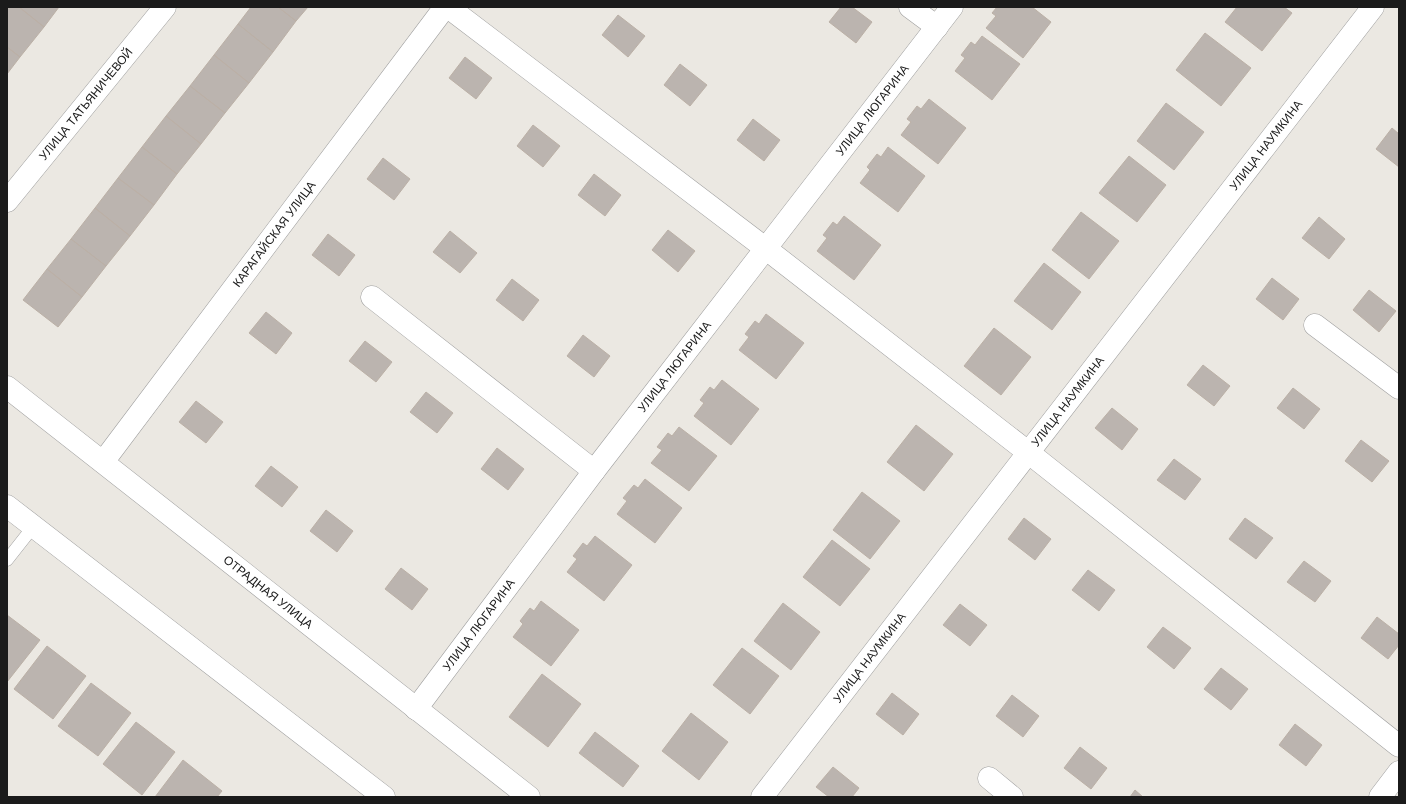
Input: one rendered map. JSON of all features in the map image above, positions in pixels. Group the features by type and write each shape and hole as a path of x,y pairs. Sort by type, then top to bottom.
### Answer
{"street":[{"name":"УЛИЦА ТАТЬЯНИЧЕВОЙ","path":"7,202 165,7"},
{"name":"КАРАГАЙСКАЯ УЛИЦА","path":"103,462 445,7"},
{"path":"448,7 765,248 1029,453 1399,746"},
{"path":"910,7 937,27"},
{"name":"УЛИЦА ЛЮГАРИНА","path":"416,709 594,471 952,7"},
{"name":"УЛИЦА НАУМКИНА","path":"762,797 1373,7"},
{"path":"372,297 594,471"},
{"path":"1315,325 1399,388"},
{"name":"ОТРАДНАЯ УЛИЦА","path":"7,387 529,797"},
{"path":"7,506 373,794"},
{"path":"1380,797 1399,772"},
{"path":"989,778 1012,797"}],"lane":[{"path":"7,560 33,527"}],"building":[{"path":"7,7 19,7 44,27 20,57 7,47"},
{"path":"19,7 59,7 44,27"},
{"path":"251,7 278,7 296,21 273,52 238,24"},
{"path":"278,7 308,7 296,21"},
{"path":"841,7 852,7 872,22 856,43 829,22"},
{"path":"997,7 1032,7 1051,22 1023,58 986,28 996,16 992,13"},
{"path":"1237,7 1284,7 1292,13 1262,51 1225,22"},
{"path":"618,15 645,36 628,57 602,35"},
{"path":"238,24 273,52 249,83 214,55"},
{"path":"1205,33 1251,68 1221,106 1176,70"},
{"path":"982,36 1020,64 992,100 955,71 965,58 961,55 971,42 975,45"},
{"path":"7,47 20,57 7,74"},
{"path":"214,55 249,83 225,113 190,86"},
{"path":"465,57 492,78 476,99 449,78"},
{"path":"680,64 707,85 690,106 664,85"},
{"path":"190,86 225,113 201,144 166,116"},
{"path":"929,99 966,128 938,164 901,135 911,122 907,119 917,106 921,109"},
{"path":"1166,103 1204,132 1174,170 1137,141"},
{"path":"166,116 201,144 177,174 142,147"},
{"path":"753,119 780,140 764,161 737,140"},
{"path":"533,125 560,146 543,167 517,146"},
{"path":"1392,128 1399,134 1399,167 1376,149"},
{"path":"142,147 177,174 154,205 118,178"},
{"path":"888,147 925,176 898,212 860,183 870,170 867,167 877,154 881,157"},
{"path":"1129,156 1166,185 1137,222 1099,193"},
{"path":"383,158 410,179 394,200 367,179"},
{"path":"594,174 621,195 605,216 578,195"},
{"path":"118,178 154,205 130,236 95,208"},
{"path":"95,208 130,236 106,266 71,239"},
{"path":"1081,212 1119,241 1089,279 1052,250"},
{"path":"844,216 881,245 854,280 817,251 827,238 823,235 833,222 837,225"},
{"path":"1319,217 1345,239 1329,259 1302,238"},
{"path":"668,230 695,251 678,272 652,250"},
{"path":"450,231 477,253 460,273 433,252"},
{"path":"328,234 355,255 339,276 312,255"},
{"path":"71,239 106,266 82,297 47,269"},
{"path":"1044,263 1081,292 1052,330 1014,301"},
{"path":"47,269 82,297 58,327 23,300"},
{"path":"1272,278 1299,299 1283,320 1256,299"},
{"path":"512,279 539,300 523,321 496,300"},
{"path":"1369,290 1396,311 1379,332 1353,310"},
{"path":"266,312 292,333 276,354 249,333"},
{"path":"766,314 804,343 776,379 739,350 749,337 745,334 755,321 759,324"},
{"path":"994,328 1031,357 1001,395 964,366"},
{"path":"583,335 610,356 594,377 567,356"},
{"path":"365,341 392,362 376,382 349,361"},
{"path":"1203,365 1230,386 1214,406 1187,385"},
{"path":"722,380 759,409 731,445 694,416 704,403 700,400 710,387 714,390"},
{"path":"1293,388 1320,409 1304,429 1277,408"},
{"path":"426,392 453,413 437,433 410,412"},
{"path":"196,401 223,422 206,443 179,422"},
{"path":"1112,408 1138,429 1122,450 1095,428"},
{"path":"916,425 953,454 924,491 887,462"},
{"path":"679,427 717,456 689,491 651,463 662,450 657,447 668,433 672,436"},
{"path":"1361,440 1389,461 1372,482 1345,461"},
{"path":"497,448 524,469 508,490 481,469"},
{"path":"1174,459 1201,479 1185,500 1157,480"},
{"path":"271,466 298,487 282,507 255,486"},
{"path":"645,479 682,508 655,543 617,514 627,501 623,498 634,485 638,488"},
{"path":"862,492 900,521 870,559 833,530"},
{"path":"326,510 353,531 337,552 310,531"},
{"path":"1024,518 1051,539 1035,560 1008,539"},
{"path":"1245,518 1273,538 1256,559 1229,539"},
{"path":"595,536 632,565 604,601 567,572 577,559 573,556 583,543 587,546"},
{"path":"832,540 870,569 840,606 803,577"},
{"path":"1304,561 1331,581 1315,602 1287,582"},
{"path":"401,568 428,589 412,610 385,589"},
{"path":"1088,570 1115,590 1099,611 1072,590"},
{"path":"541,601 579,630 551,666 513,637 523,624 520,621 530,608 534,611"},
{"path":"783,603 820,632 791,670 754,641"},
{"path":"960,604 987,625 970,646 943,625"},
{"path":"7,615 40,640 7,682"},
{"path":"1377,617 1399,634 1399,645 1388,659 1361,638"},
{"path":"1163,627 1191,648 1174,669 1147,647"},
{"path":"47,646 86,676 53,719 14,689"},
{"path":"742,648 779,676 750,714 713,685"},
{"path":"1221,668 1248,689 1231,710 1204,689"},
{"path":"542,674 581,704 548,747 509,717"},
{"path":"91,683 131,713 98,756 58,726"},
{"path":"892,693 919,714 903,735 876,714"},
{"path":"1012,695 1039,716 1023,737 996,716"},
{"path":"691,713 728,742 699,780 662,751"},
{"path":"136,722 175,752 142,795 103,764"},
{"path":"1295,724 1322,745 1306,766 1279,745"},
{"path":"595,732 639,766 623,787 579,753"},
{"path":"1080,747 1107,768 1091,789 1064,768"},
{"path":"183,760 222,791 217,797 155,797"},
{"path":"833,767 859,788 852,797 829,797 816,787"},
{"path":"1135,790 1143,797 1130,797"}]}
